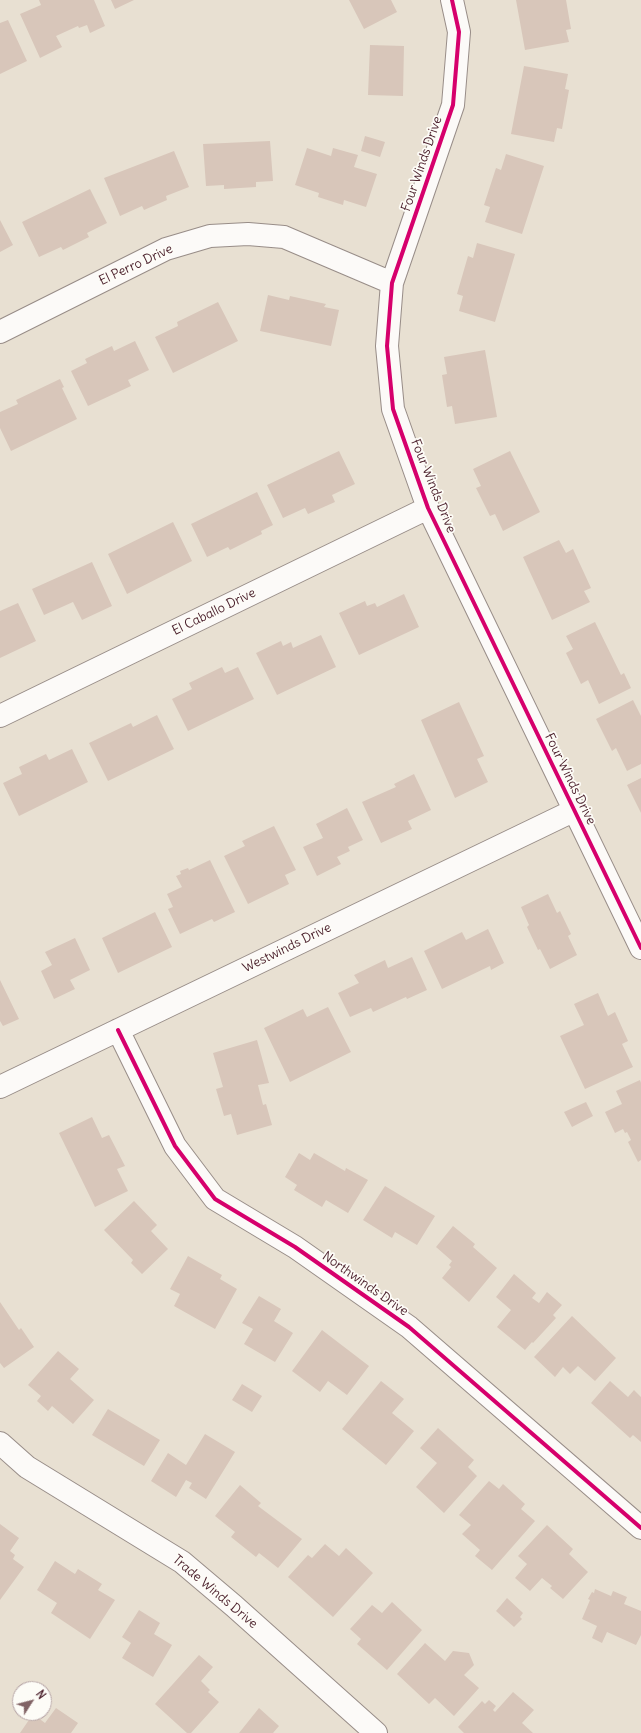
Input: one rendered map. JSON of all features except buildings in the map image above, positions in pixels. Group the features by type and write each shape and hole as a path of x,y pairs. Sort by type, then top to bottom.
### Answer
{"street":[{"name":"Four Winds Drive","path":"452,0 459,32 453,105 392,283 387,346 393,409 428,508 641,948"},
{"name":"El Perro Drive","path":"0,332 166,248 210,236 248,234 284,238 392,283"},
{"name":"El Caballo Drive","path":"0,716 428,508"},
{"name":"Westwinds Drive","path":"0,1087 575,810"},
{"name":"Northwinds Drive","path":"118,1030 175,1146 215,1199 295,1247 409,1327 641,1528"},
{"name":"Trade Winds Drive","path":"0,1443 27,1466 182,1562 234,1606 376,1733"}],"cycle path":[{"path":"452,0 459,32 453,105 392,283 387,346 393,409 428,508 641,948"},
{"path":"118,1030 175,1146 215,1199 295,1247 409,1327 641,1528"}]}
